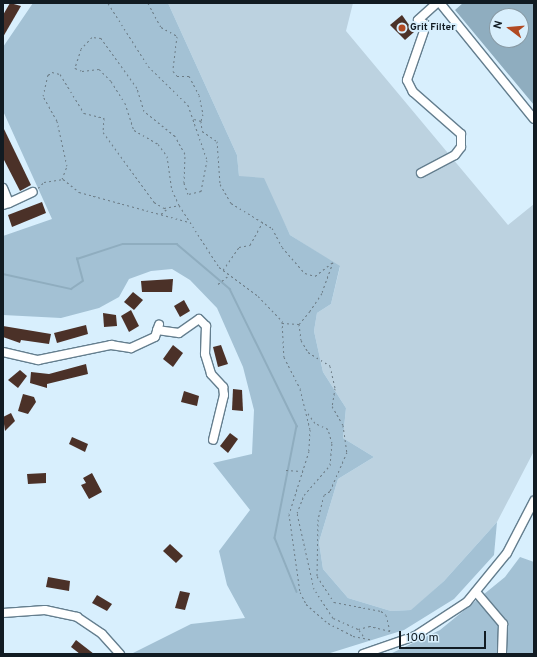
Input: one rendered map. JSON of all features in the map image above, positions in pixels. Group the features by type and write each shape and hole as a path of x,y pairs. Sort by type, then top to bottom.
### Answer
{"street":[{"path":"421,173 455,155 461,147 461,134 414,92 407,80 426,25 418,20 438,3 534,119"},
{"path":"3,188 6,204 33,192"},
{"path":"3,353 38,360 111,345 131,348 144,344 158,328 180,333 199,319 206,326 205,354 211,374 223,387 224,395 213,440"},
{"path":"363,654 421,632 451,615 476,592 507,553 534,501"},
{"path":"476,592 503,624 502,654"},
{"path":"3,613 45,610 77,617 102,634 120,654"}],"path":[{"path":"108,3 148,66 180,94 194,119 207,171 201,191 192,195 185,188 185,154 175,136 144,111 137,88 101,38 92,37 81,49 75,68 82,71 99,69 125,103 134,130 158,144 167,156 172,190 179,205 223,270 228,276 267,304 282,323 284,357 306,412 311,441 289,514 300,592 316,616 339,630 373,640"},
{"path":"148,3 165,31 177,36 174,74 189,76 199,95 202,131 217,141 223,193 236,208 263,222 305,273 314,276 333,262 322,293 299,324 300,340 308,352 330,366 334,383 332,406 343,425 347,452 330,490 324,495 318,519 317,576 334,602 381,611 391,626 390,631 370,626 358,629"},
{"path":"62,179 67,166 65,145 43,96 48,75 52,72 60,74 84,113 104,118 104,136"},
{"path":"194,119 200,121"},
{"path":"103,132 154,202 168,208"},
{"path":"33,192 44,182 62,179 79,192 190,222"},
{"path":"161,215 168,208 179,205"},
{"path":"223,270 233,260 239,247 250,244 263,222"},
{"path":"218,284 228,276"},
{"path":"282,323 299,324"},
{"path":"306,412 315,423 328,429 332,443 330,465 304,495 297,513 308,572 328,612 358,629 364,638"},
{"path":"286,470 291,472 302,471"}],"shaded area":[{"path":"33,3 168,3 237,155 239,176 264,178 290,235 340,266 331,304 317,313 314,331 323,372 346,408 343,438 374,457 338,479 319,542 323,569 348,598 391,611 411,610 444,581 497,522 494,555 454,599 404,630 327,654 131,654 191,624 245,618 227,585 219,551 250,510 213,463 252,454 254,410 243,367 217,308 190,280 172,269 151,271 129,279 119,297 99,308 61,318 3,315 3,236 52,219 3,111 3,47"},
{"path":"168,3 353,3 346,31 508,225 534,204 534,451 497,522 444,581 412,610 391,611 348,598 323,569 319,542 338,479 374,457 343,438 346,408 323,372 314,331 317,313 331,304 340,267 290,235 279,213 239,177 237,155"},
{"path":"463,3 534,3 534,105 455,10"},
{"path":"520,557 534,562 534,654 390,654 440,630 505,577"}],"building":[{"path":"10,3 21,6 3,37 3,15"},
{"name":"Grit Filter","path":"402,15 414,32 405,40 390,25"},
{"path":"3,127 31,185 20,191 3,158"},
{"path":"42,202 46,213 12,227 8,215"},
{"path":"173,279 172,292 142,292 141,281"},
{"path":"133,292 143,300 134,310 124,302"},
{"path":"184,300 190,311 180,317 174,306"},
{"path":"131,310 139,326 129,332 121,316"},
{"path":"103,313 116,315 117,326 104,327"},
{"path":"86,325 88,334 57,343 54,333"},
{"path":"3,326 51,334 49,344 21,340 20,343 3,337"},
{"path":"173,345 183,353 173,367 163,359"},
{"path":"221,345 228,364 218,367 213,347"},
{"path":"86,364 88,374 47,384 47,388 30,383 31,372 49,374"},
{"path":"20,370 27,376 18,388 8,380"},
{"path":"233,389 242,390 243,411 232,410"},
{"path":"184,391 199,396 197,406 181,402"},
{"path":"23,394 34,397 36,402 28,414 18,411"},
{"path":"11,413 15,421 5,431 3,417"},
{"path":"230,433 238,439 228,453 220,446"},
{"path":"72,437 88,444 85,452 69,444"},
{"path":"46,473 46,483 28,484 27,474"},
{"path":"92,473 102,492 89,499 81,485 86,483 83,478"},
{"path":"170,544 183,556 176,563 163,551"},
{"path":"48,577 70,581 69,591 46,587"},
{"path":"180,591 190,593 185,610 175,608"},
{"path":"97,595 112,604 107,611 92,603"},
{"path":"76,640 94,654 80,654 71,647"}],"waterway":[{"path":"3,274 71,289 83,281 77,259 123,244 177,244 230,289 297,426 275,538 297,592"}],"place":[{"name":"Grit Filter","path":"402,28"}]}
